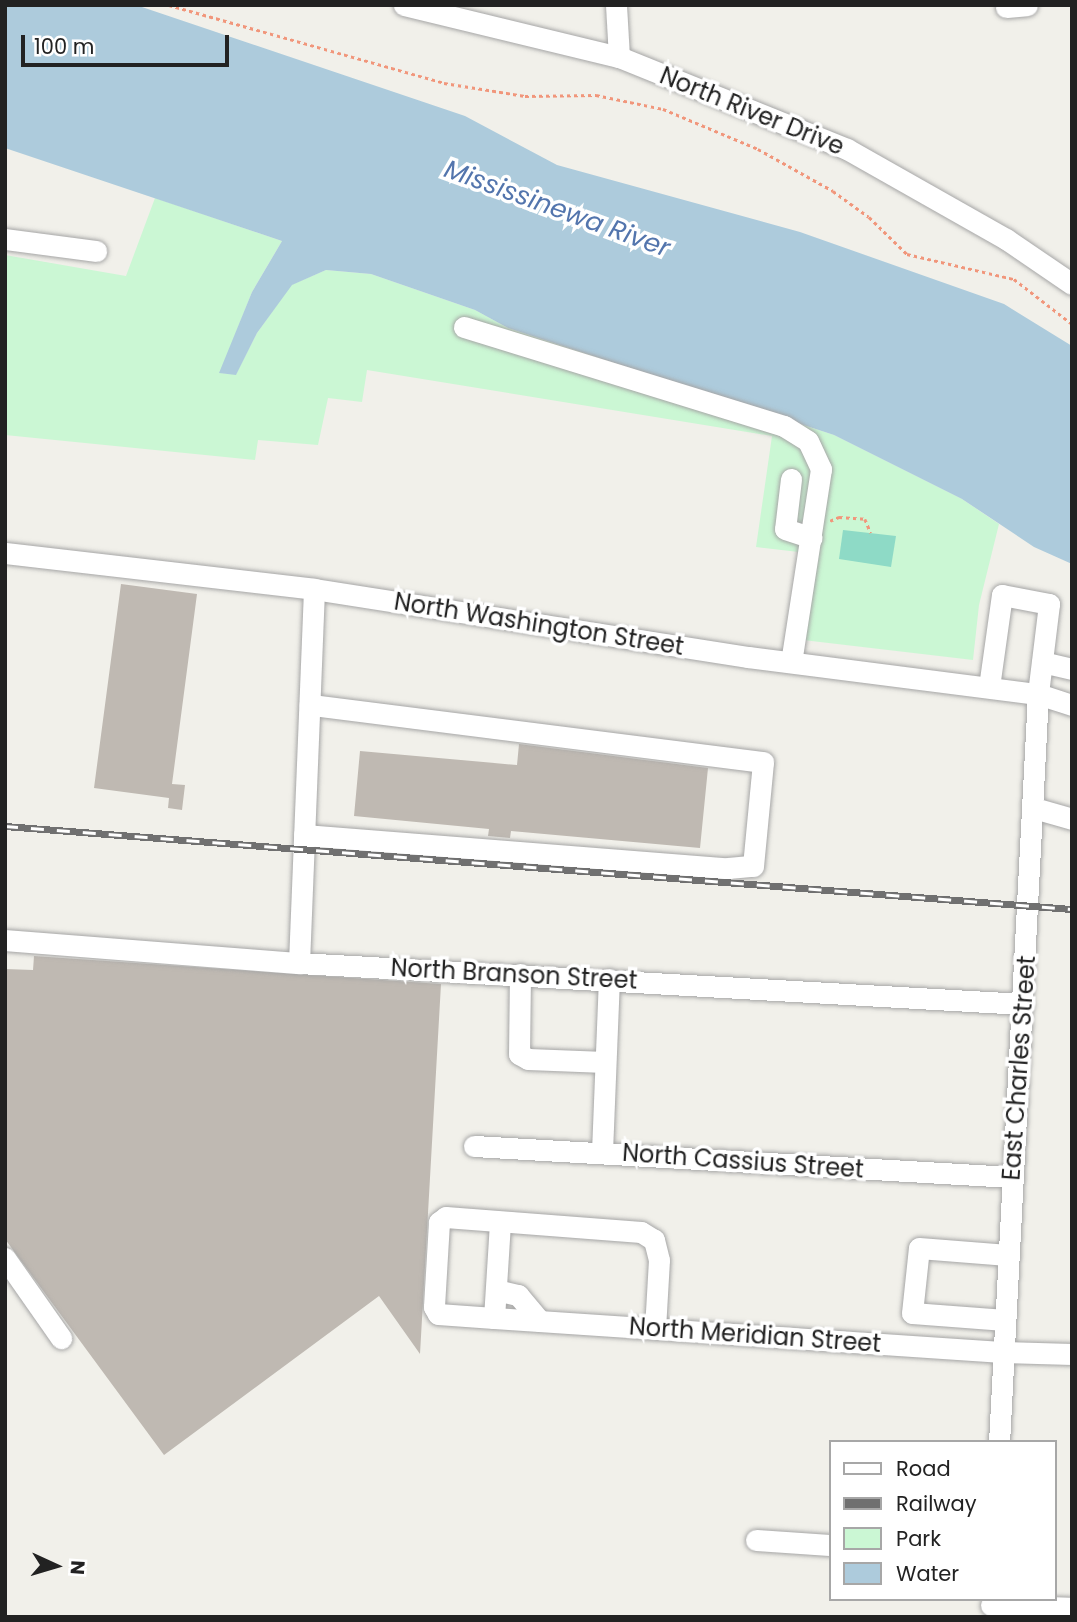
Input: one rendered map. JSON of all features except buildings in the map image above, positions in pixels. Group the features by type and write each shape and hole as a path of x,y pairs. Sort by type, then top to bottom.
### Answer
{"street":[{"name":"North River Drive","path":"404,5 619,57 847,149 1006,239 1072,284"},
{"path":"616,5 619,57"},
{"path":"5,239 96,251"},
{"path":"464,327 794,430 808,441 821,469 791,662"},
{"path":"791,479 785,529 813,533"},
{"name":"North Washington Street","path":"5,553 314,589 791,662 1038,694 1072,705"},
{"path":"299,963 314,589"},
{"name":"East Charles Street","path":"989,687 1002,596 1049,604 1038,694 999,1440"},
{"path":"1042,662 1072,669"},
{"path":"304,843 728,868 753,866 763,762 310,705"},
{"path":"1034,808 1072,819"},
{"name":"North Branson Street","path":"5,940 299,963 1023,1003"},
{"path":"520,974 519,1054 528,1059 605,1062"},
{"path":"602,1152 609,979"},
{"name":"North Cassius Street","path":"474,1146 1012,1177"},
{"name":"North Meridian Street","path":"500,1222 446,1217 439,1222 434,1307 438,1314 1003,1352 1072,1354"},
{"path":"494,1318 500,1222 641,1233 654,1240 659,1260 655,1329"},
{"path":"1005,1320 912,1313 919,1248 1008,1255"},
{"path":"5,1258 61,1338"},
{"path":"496,1290 518,1295 540,1321"},
{"path":"756,1540 828,1545"},
{"path":"991,1607 1072,1608"}],"path":[{"path":"169,5 444,83 525,96 596,95 663,109 758,149 833,191 869,217 908,254 1014,279 1072,324"},
{"path":"813,533 839,517 865,519 871,533"}],"green space":[{"path":"155,198 282,241 252,292 220,373 236,374 257,333 291,285 326,270 371,274 475,310 508,328 834,435 962,499 999,524 979,605 973,660 803,640 816,554 756,547 772,436 367,370 362,402 328,398 318,445 258,440 255,460 5,435 5,255 126,276"},
{"path":"843,530 896,536 891,567 839,559"}],"water":[{"name":"Mississinewa River","path":"5,5 136,5 465,116 557,165 800,232 1004,304 1072,346 1072,564 1034,547 962,499 834,435 508,328 475,310 371,274 326,270 292,285 257,333 236,375 219,373 252,292 282,241 5,148"}],"railway":[{"path":"5,826 1072,909"}]}
